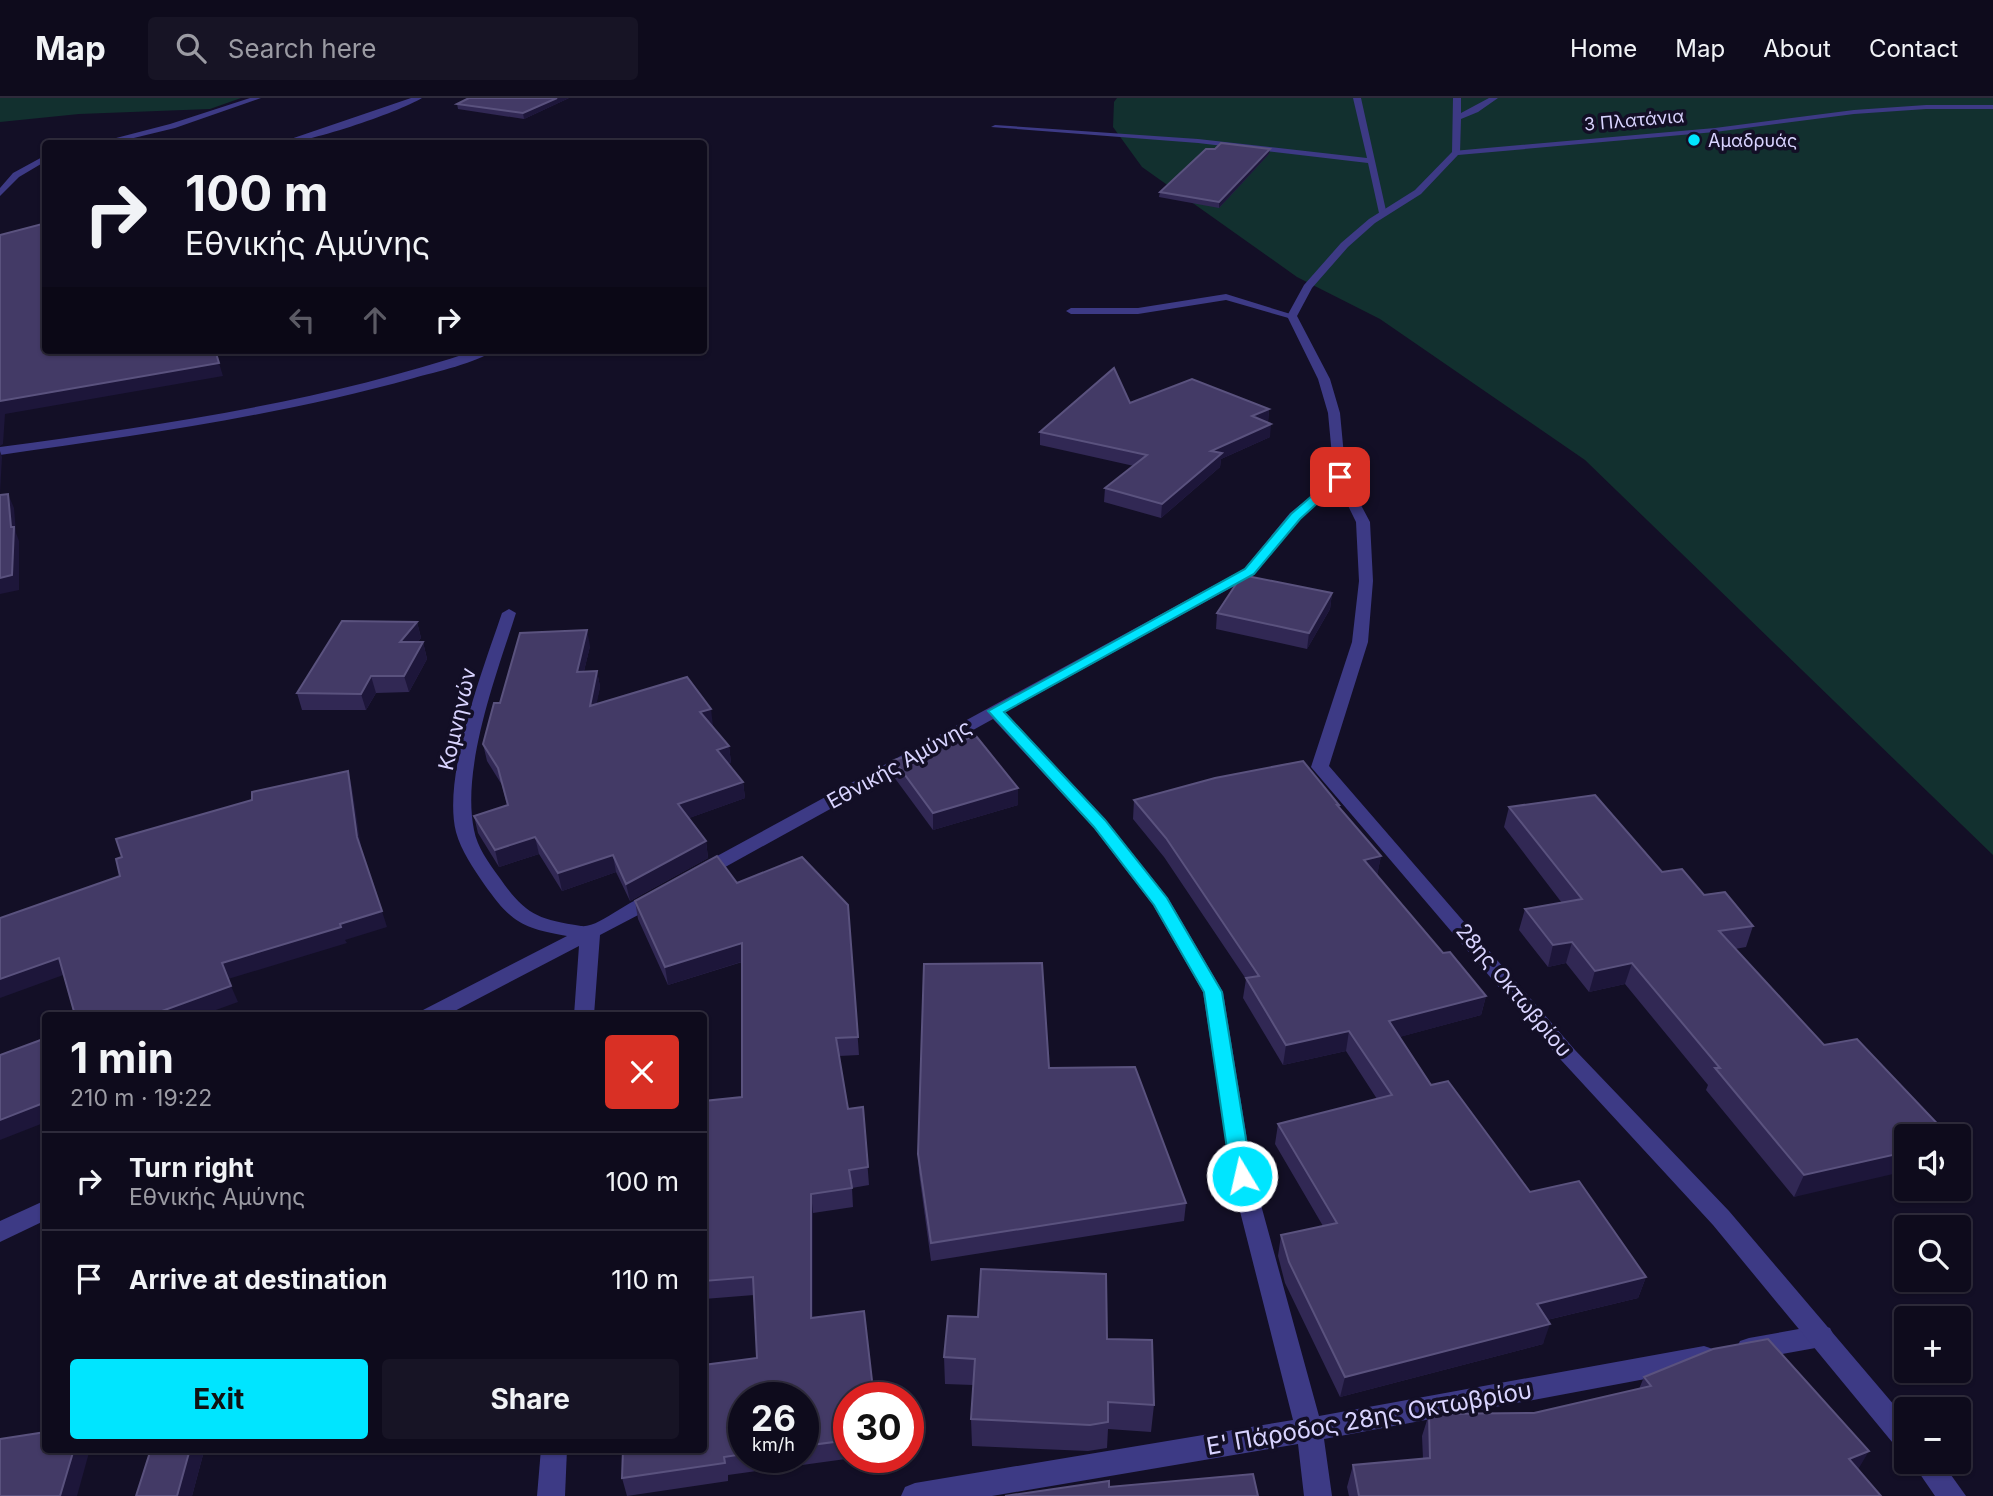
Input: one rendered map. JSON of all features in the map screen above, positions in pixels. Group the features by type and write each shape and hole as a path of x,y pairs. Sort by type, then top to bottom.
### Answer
{"street":[{"path":"114,140 172,126 257,98"},
{"path":"294,140 339,127 418,98"},
{"path":"1357,98 1384,213"},
{"path":"1292,316 1298,300 1335,254 1384,213 1418,192 1438,167 1456,153 1457,98"},
{"path":"1458,117 1494,98"},
{"name":"3 Πλατάνια","path":"1456,153 1715,130 1854,111 1993,107"},
{"path":"995,127 1198,141 1370,161"},
{"path":"0,193 16,175 42,159"},
{"path":"1071,311 1138,311 1226,297 1292,316 1324,379 1334,413 1340,477"},
{"path":"0,452 274,411 423,374 477,354"},
{"name":"Εθνικής Αμύνης","path":"436,1012 590,934 1249,572 1295,516 1340,477"},
{"name":"28ης Οκτωβρίου","path":"1340,477 1363,522 1366,581 1360,642 1320,767 1569,1055 1721,1218 1894,1424"},
{"name":"Κομνηνών","path":"509,613 478,711 466,768 464,831 493,886 524,918 590,934"},
{"path":"995,711 1099,823 1161,902 1213,992 1242,1176 1309,1430 1318,1496"},
{"path":"584,1012 590,934"},
{"path":"0,1232 42,1211"},
{"name":"Ε' Πάροδος 28ης Οκτωβρίου","path":"915,1496 1309,1430 1821,1336"},
{"path":"551,1496 554,1453"},
{"path":"1934,1474 1952,1496"}],"green space":[{"path":"0,98 241,98 210,109 79,114 0,122"},
{"path":"1117,98 1993,98 1993,855 1585,460 1380,319 1297,277 1142,167 1113,127 1114,102"}],"building":[{"path":"469,98 557,98 523,113 457,104"},
{"path":"1221,143 1270,149 1219,202 1160,192 1206,149 1215,149"},
{"path":"42,224 42,354 216,354 219,363 0,401 0,235"},
{"path":"1114,368 1130,403 1192,379 1269,409 1252,416 1271,424 1211,451 1222,453 1162,504 1105,488 1147,455 1040,432"},
{"path":"8,494 11,527 14,527 12,575 0,578 0,495"},
{"path":"1242,575 1332,593 1309,633 1217,613"},
{"path":"342,621 417,622 400,642 423,642 404,676 371,676 361,694 297,693"},
{"path":"587,630 577,672 597,671 590,706 687,677 711,709 700,712 729,746 717,750 743,782 678,804 706,841 626,884 613,855 558,873 535,837 495,850 474,816 508,805 498,768 483,744 494,703 500,703 520,633"},
{"path":"976,736 1018,788 933,813 894,760"},
{"path":"1303,761 1381,856 1364,860 1443,953 1450,952 1486,996 1389,1021 1431,1085 1448,1081 1530,1192 1579,1181 1646,1277 1537,1304 1550,1324 1345,1377 1289,1262 1281,1235 1337,1223 1278,1124 1392,1095 1349,1031 1286,1045 1246,978 1259,976 1166,838 1134,800 1215,778"},
{"path":"348,771 357,837 382,911 340,924 341,927 222,963 231,986 159,1012 74,1012 59,958 0,979 0,918 120,876 116,859 122,857 116,839 252,800 252,792"},
{"path":"1595,795 1662,872 1682,869 1704,895 1725,892 1753,926 1719,931 1824,1045 1857,1039 1938,1124 1894,1124 1894,1155 1804,1175 1715,1068 1720,1068 1632,963 1595,971 1572,942 1553,945 1525,909 1582,899 1509,807"},
{"path":"717,856 737,883 802,857 848,905 858,1037 836,1038 848,1109 863,1107 868,1167 849,1170 852,1188 811,1194 811,1318 864,1311 872,1382 833,1382 833,1442 819,1444 819,1382 728,1382 728,1456 724,1457 725,1463 622,1478 623,1453 707,1453 707,1365 757,1358 753,1277 707,1281 707,1101 742,1097 742,943 665,967 635,901"},
{"path":"1042,963 1049,1068 1135,1067 1186,1203 931,1243 918,1154 924,964"},
{"path":"42,1039 42,1104 0,1120 0,1055"},
{"path":"981,1269 1106,1274 1107,1339 1152,1340 1154,1405 1108,1402 1108,1422 1090,1425 971,1419 975,1359 944,1357 948,1316 978,1317"},
{"path":"1768,1339 1869,1451 1849,1459 1881,1496 1359,1496 1353,1465 1430,1458 1429,1414 1534,1413 1651,1386 1644,1377 1713,1349"},
{"path":"42,1433 42,1453 73,1453 60,1496 0,1496 0,1439"},
{"path":"150,1453 189,1453 177,1496 136,1496"},
{"path":"1253,1474 1258,1496 1005,1496 1109,1481 1109,1487"}],"place":[{"name":"Αμαδρυάς","path":"1694,140"}],"route":[{"path":"1242,1176 1213,992 1161,902 1099,823 995,711 1249,572 1295,516 1340,477"}]}
